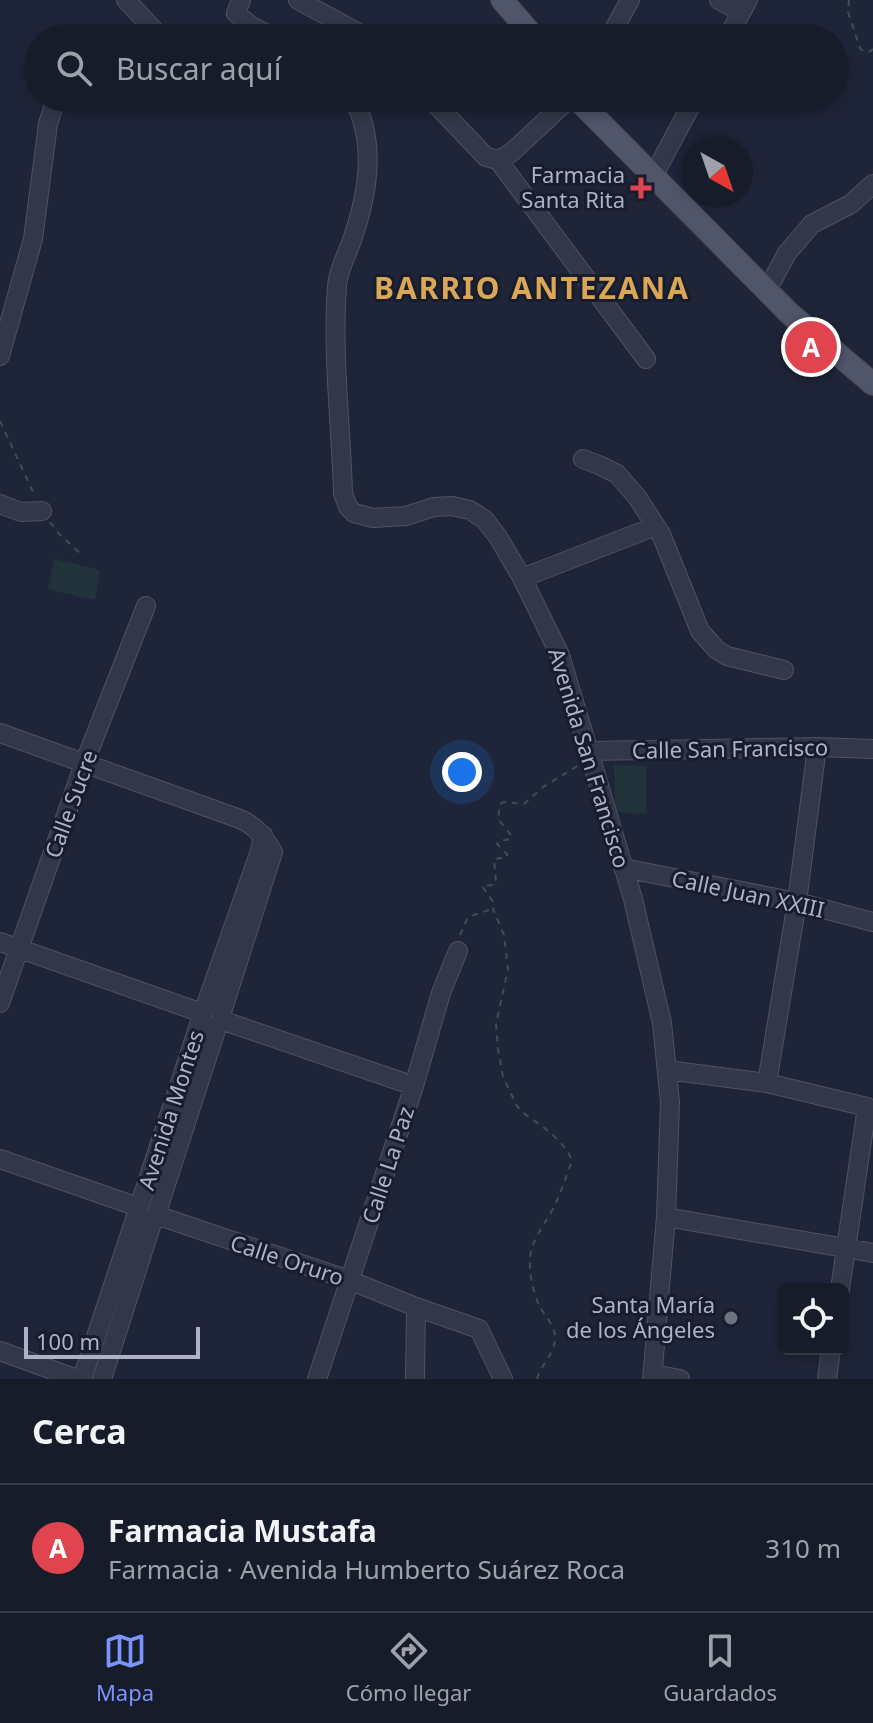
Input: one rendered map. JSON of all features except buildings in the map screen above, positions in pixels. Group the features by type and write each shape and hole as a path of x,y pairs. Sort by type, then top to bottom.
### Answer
{"main road":[{"path":"502,3 516,24"},
{"path":"502,3 522,24"},
{"path":"587,112 789,313 873,384"},
{"path":"602,112 795,304 873,369"}],"street":[{"path":"126,0 148,24"},
{"path":"241,0 236,13 249,24"},
{"path":"298,0 342,24"},
{"path":"617,24 630,0"},
{"path":"719,0 744,6 734,24"},
{"path":"0,356 6,314 33,239 52,112"},
{"name":"Avenida San Francisco","path":"358,112 368,154 367,180 362,213 337,282 336,358 343,493 354,513 373,518 406,516 434,507 452,506 470,510 485,520 522,578 560,655 633,899 662,1023 670,1102 666,1217 652,1376"},
{"path":"443,112 486,157 498,160 646,359"},
{"path":"498,160 511,153 557,112"},
{"path":"657,169 688,112"},
{"path":"772,281 787,253 812,224 851,204 873,184"},
{"path":"583,459 617,474 637,497 656,526 700,631 710,644 727,656 784,670"},
{"path":"0,504 21,512 42,511"},
{"path":"522,578 656,526"},
{"name":"Calle Sucre","path":"0,1003 84,764 146,606"},
{"path":"0,733 84,764"},
{"path":"767,1083 797,902 817,747"},
{"name":"Calle San Francisco","path":"589,754 817,747 873,749"},
{"name":"Avenida Montes","path":"84,764 250,823 263,835 273,852 211,1016 147,1211 102,1379"},
{"name":"Calle Juan XXIII","path":"623,868 797,902 873,922"},
{"path":"0,942 414,1086"},
{"name":"Calle La Paz","path":"317,1379 414,1086 441,993 458,951"},
{"path":"667,1070 767,1083 870,1107 841,1283"},
{"name":"Calle Oruro","path":"0,1159 349,1280 479,1329 503,1379"},
{"name":"Avenida Montes","path":"79,1379 147,1211"},
{"path":"666,1217 873,1253"},
{"path":"415,1379 416,1307"},
{"path":"0,1351 79,1379"},
{"path":"827,1379 830,1355"},
{"path":"652,1376 680,1379"}],"path":[{"path":"849,0 848,12 860,48 869,52 873,49"},
{"path":"0,421 42,511 60,535 81,554"},
{"path":"537,1379 554,1349 555,1336 553,1326 534,1291 530,1259 535,1241 554,1207 572,1161 559,1140 517,1106 503,1077 496,1024 508,958 504,935 493,909 494,903 482,886 496,882 494,859 507,857 497,844 511,839 498,819 500,804 524,804 589,754"},
{"path":"458,951 460,933 468,917 493,909"}],"shaded area":[{"path":"54,559 100,570 95,600 48,589"},
{"path":"614,765 646,766 646,814 615,812"}],"place":[{"name":"Farmacia Santa Rita","path":"641,188"},
{"name":"Farmacia Mustafa","path":"811,347"},
{"name":"Santa María de los Ángeles","path":"731,1318"}],"district":[{"name":"BARRIO ANTEZANA","path":"532,289"}]}
